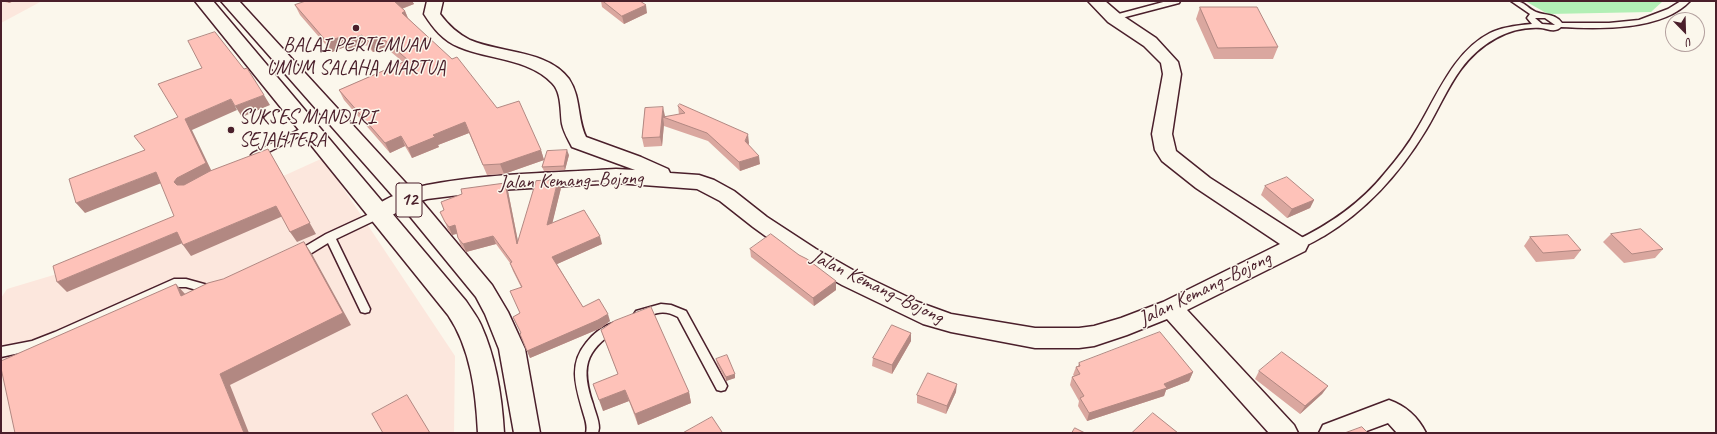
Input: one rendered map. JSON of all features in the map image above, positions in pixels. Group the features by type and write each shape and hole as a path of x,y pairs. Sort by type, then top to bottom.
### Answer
{"highway":[{"name":"12","path":"204,1 457,308 469,326 482,365 490,410 491,433"},
{"name":"12","path":"230,1 406,198 484,291 496,312 512,349 527,433"}],"street":[{"path":"435,1 432,14 445,32 456,39 466,44 533,63 559,79 564,84 567,93 574,132 579,142 634,162 672,179"},
{"name":"Jalan Kemang–Bojong","path":"1096,1 1114,18 1150,42 1164,56 1171,68 1171,81 1162,134 1164,150 1169,156 1203,183 1297,245"},
{"name":"Jalan Kemang–Bojong","path":"378,214 406,198 444,189 499,183 616,176 699,182 716,189 808,255 850,279 910,308 951,324 1035,338 1079,338 1094,336 1127,326 1171,308 1297,245"},
{"path":"1171,308 1285,433"},
{"path":"1332,433 1389,411 1397,415 1413,433"}],"lane":[{"path":"1114,18 1176,1"},
{"path":"1515,1 1536,15 1551,17 1559,25"},
{"path":"1297,245 1325,232 1351,214 1366,202 1382,185 1414,141 1456,68 1478,45 1502,32 1540,26 1556,28 1559,25 1609,26 1642,22 1665,14 1686,1"},
{"path":"1536,15 1531,18 1540,26"},
{"path":"244,162 308,128"},
{"path":"286,261 297,257 330,237 378,214"},
{"path":"330,237 365,309"},
{"path":"1,352 22,348 58,335 174,283 186,283 208,290 224,288"},
{"path":"592,433 594,426 581,384 580,369 584,355 592,344 602,335 628,319 654,309 664,307 675,309 682,314 721,386"}],"shaded area":[{"path":"1,1 42,1 1,23"},
{"path":"323,158 455,356 454,433 1,433 1,298 7,289 87,265"}],"green space":[{"path":"1525,1 1663,1 1651,12 1548,14"}],"building":[{"path":"306,1 394,1 405,11 402,13 452,59 457,57 497,108 519,101 541,150 500,164 483,165 465,122 433,135 435,137 408,148 401,136 385,143 339,90 408,60 381,37 369,42 362,35 344,42 340,37 327,42 295,5"},
{"path":"603,1 640,1 646,5 622,16"},
{"path":"1200,7 1257,7 1278,47 1218,48"},
{"path":"215,32 244,69 247,68 264,95 235,106 231,99 185,119 206,163 177,178 174,182 177,185 184,185 210,171 268,149 310,223 290,232 276,206 183,245 177,232 57,282 53,266 174,216 156,172 76,203 69,179 145,150 134,136 178,117 158,84 202,68 188,41"},
{"path":"680,104 748,134 745,141 759,156 739,162 707,133 663,117 685,113 678,106"},
{"path":"663,107 660,137 642,138 645,108"},
{"path":"567,150 564,166 542,167 547,151"},
{"path":"1287,177 1314,200 1292,209 1265,186"},
{"path":"558,180 547,225 584,210 600,236 552,257 583,307 599,299 608,314 598,320 527,351 520,334 521,333 513,317 520,313 510,291 522,287 510,263 512,262 493,236 463,244 458,238 455,225 449,227 445,222 440,212 444,210 441,202 462,194 461,189 505,183 517,244 536,181"},
{"path":"1641,229 1663,249 1632,254 1611,234"},
{"path":"771,234 836,281 813,298 750,249"},
{"path":"1568,235 1581,250 1543,253 1530,237"},
{"path":"304,242 343,313 220,374 244,433 15,433 1,368 1,361 176,284 181,296 208,283 223,279"},
{"path":"651,307 689,392 635,414 625,390 599,400 593,384 618,374 601,330 614,321"},
{"path":"892,325 911,333 892,365 873,358"},
{"path":"1160,332 1193,372 1164,384 1167,388 1089,413 1080,398 1084,396 1072,377 1080,374 1076,367 1080,366 1079,363"},
{"path":"1282,352 1328,386 1305,406 1259,371"},
{"path":"727,355 735,374 726,377 716,359"},
{"path":"928,373 957,384 947,406 917,395"},
{"path":"407,395 430,433 383,433 372,414"},
{"path":"1153,413 1178,433 1132,433"},
{"path":"712,417 722,432 683,433"},
{"path":"1362,427 1368,433 1345,433"},
{"path":"1075,428 1085,433 1072,433"}],"place":[{"name":"BALAI PERTEMUAN UMUM SALAHA MARTUA","path":"356,28"},
{"name":"SUKSES MANDIRI SEJAHTERA","path":"231,130"}]}
